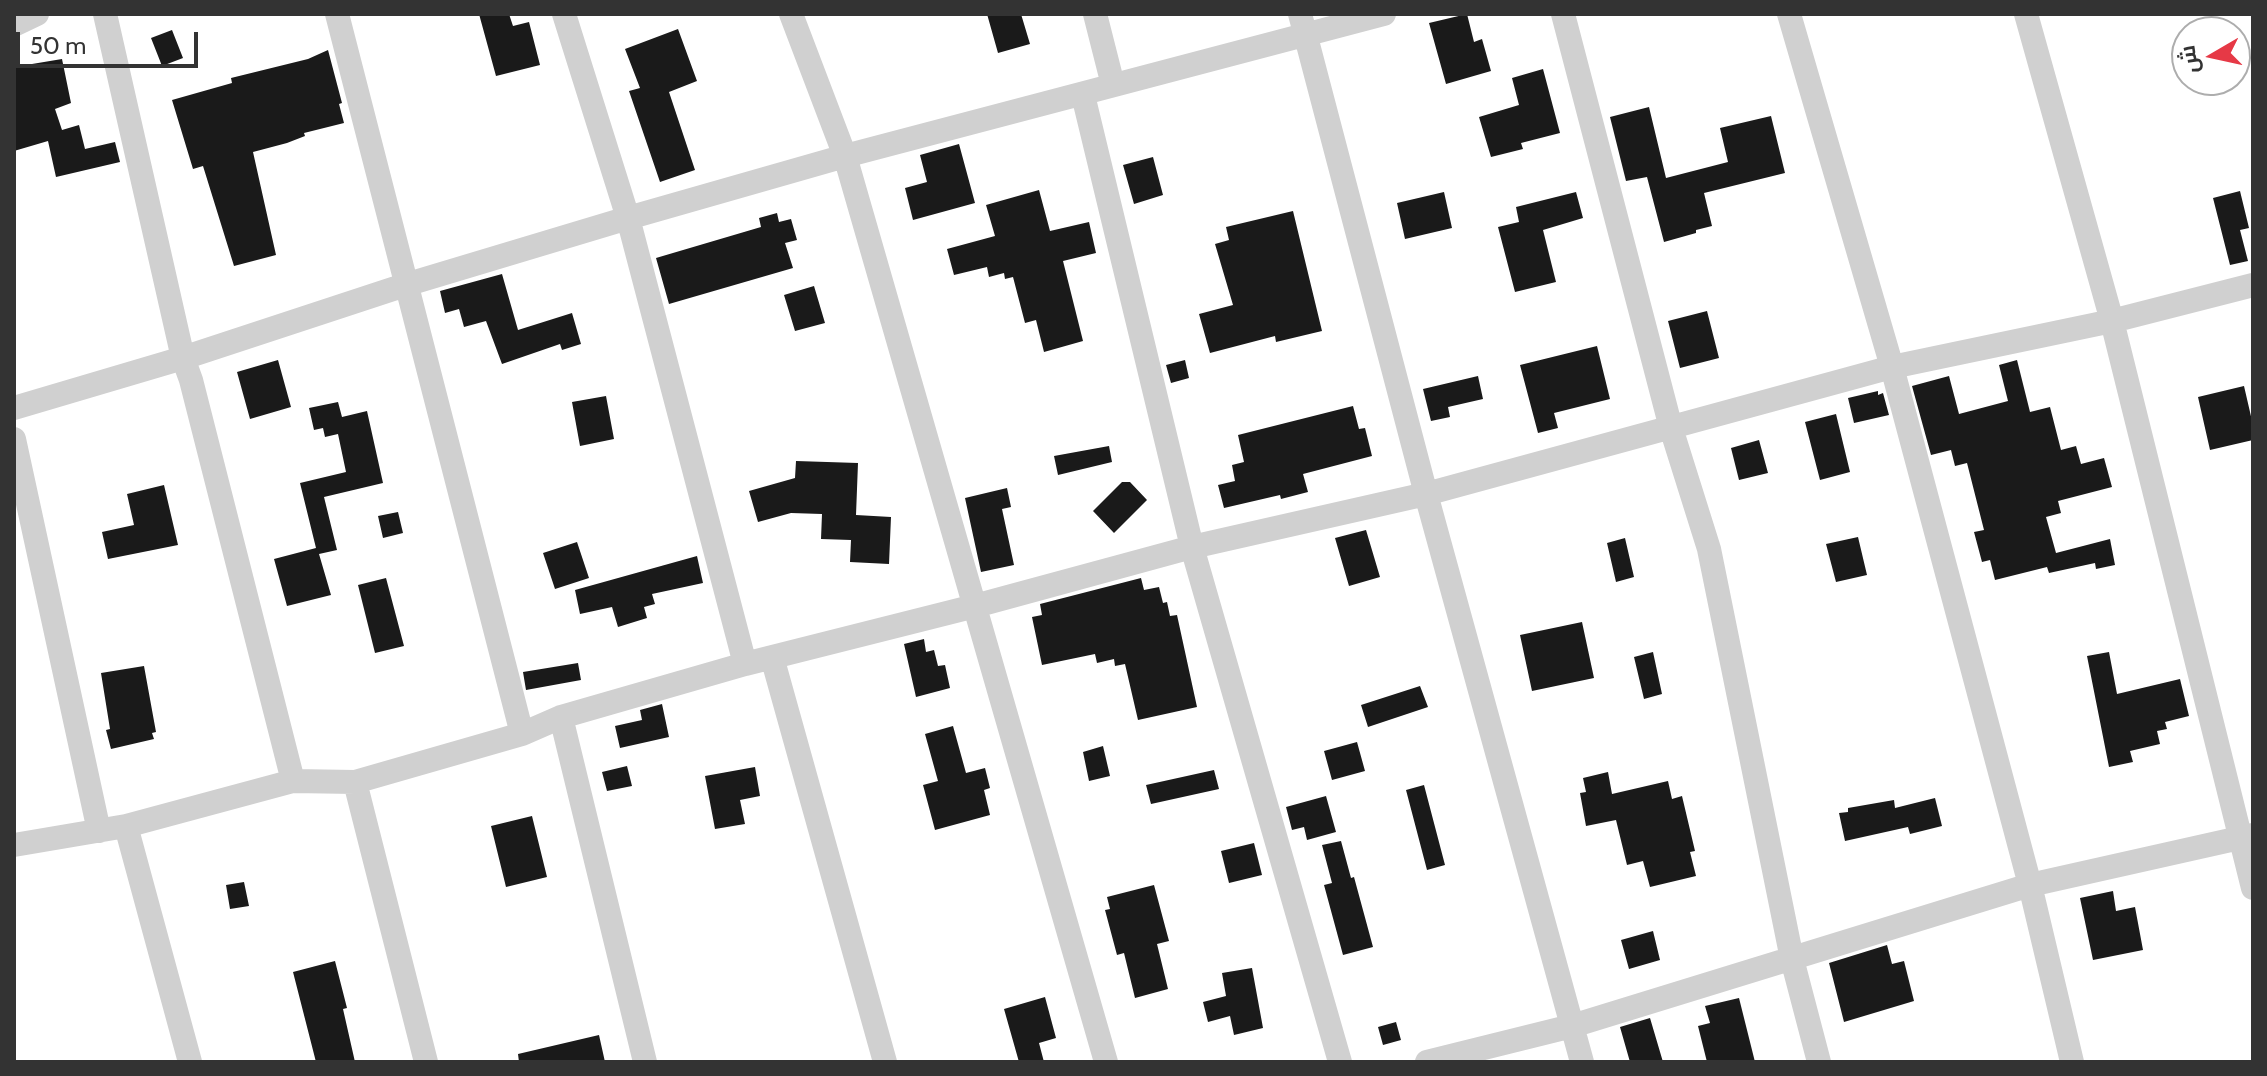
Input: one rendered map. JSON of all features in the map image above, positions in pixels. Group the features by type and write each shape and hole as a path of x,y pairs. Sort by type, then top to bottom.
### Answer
{"street":[{"path":"14,25 37,14"},
{"path":"105,14 183,358 293,781"},
{"path":"337,14 522,734"},
{"path":"564,14 628,218 745,664"},
{"path":"791,14 845,156 1106,1062"},
{"path":"1095,14 1113,85"},
{"path":"14,408 628,218 845,156 1083,95 1302,24 1384,14"},
{"path":"1563,14 1671,428 1709,549 1792,959 1819,1062"},
{"path":"1789,14 1892,367 2030,885 2072,1062"},
{"path":"2026,14 2112,321 2246,837 2253,888"},
{"path":"1302,24 1426,494 1582,1062"},
{"path":"1083,95 1192,547 1340,1062"},
{"path":"14,845 126,826 293,781 355,782 522,734 561,717 745,664 1192,547 1426,494 1892,367 2112,321 2253,285"},
{"path":"14,439 99,831"},
{"path":"772,657 885,1062"},
{"path":"561,717 645,1062"},
{"path":"355,782 426,1062"},
{"path":"126,826 190,1062"},
{"path":"1427,1062 1572,1026 2030,885 2246,837"}],"building":[{"path":"479,14 509,14 513,26 529,22 540,65 496,76"},
{"path":"987,14 1021,14 1030,44 998,53"},
{"path":"1467,14 1474,42 1482,39 1491,71 1446,84 1429,23"},
{"path":"678,29 697,81 669,92 695,170 660,182 629,91 640,88 625,49"},
{"path":"172,30 183,58 162,66 151,38"},
{"path":"328,50 344,123 304,133 305,136 287,143 253,152 276,255 234,266 203,166 193,169 172,100 232,83 231,78 308,59"},
{"path":"62,59 71,103 55,109 62,130 79,125 85,149 115,142 120,162 56,177 48,141 14,151 14,67"},
{"path":"1543,69 1560,133 1521,143 1523,149 1491,157 1479,117 1519,105 1512,78"},
{"path":"1649,107 1666,178 1728,162 1720,128 1771,116 1785,173 1704,193 1712,226 1664,242 1647,177 1626,181 1610,117"},
{"path":"959,144 975,203 913,220 905,188 927,182 920,155"},
{"path":"1153,157 1163,195 1134,204 1123,165"},
{"path":"1039,190 1050,231 1089,222 1096,253 1063,261 1083,341 1044,352 1036,320 1025,323 1013,277 1005,279 1004,273 989,277 987,267 954,275 947,249 995,236 986,205"},
{"path":"2240,191 2249,228 2240,230 2248,261 2230,265 2213,198"},
{"path":"1444,192 1452,228 1405,239 1397,203"},
{"path":"1576,192 1583,218 1543,230 1556,282 1515,292 1498,227 1519,222 1516,207"},
{"path":"1293,211 1322,331 1276,342 1275,336 1210,353 1199,314 1233,305 1215,244 1229,240 1226,227"},
{"path":"777,213 779,222 791,219 797,240 785,243 793,268 669,304 656,258 761,227 759,218"},
{"path":"502,274 518,330 572,313 581,344 562,350 560,344 502,364 486,321 464,327 459,309 445,313 440,291"},
{"path":"814,286 825,323 795,331 784,295"},
{"path":"1707,311 1719,358 1680,368 1668,321"},
{"path":"1597,346 1610,399 1554,413 1558,428 1538,433 1520,365"},
{"path":"278,360 291,407 250,419 237,372"},
{"path":"1185,360 1189,378 1171,383 1166,365"},
{"path":"2017,360 2030,412 2050,407 2061,450 2076,446 2081,464 2104,458 2112,487 2058,501 2061,513 2046,517 2056,553 2110,539 2115,565 2096,569 2095,563 2049,573 2047,567 1995,580 1990,560 1982,562 1974,532 1984,530 1967,463 1955,466 1951,450 1931,455 1912,386 1949,376 1959,414 2008,401 1999,365"},
{"path":"1478,376 1483,399 1448,407 1450,417 1431,421 1423,389"},
{"path":"2244,386 2253,425 2253,440 2210,450 2198,397"},
{"path":"1878,391 1878,395 1883,393 1889,415 1854,423 1848,398"},
{"path":"606,396 614,439 580,446 572,402"},
{"path":"338,402 342,417 367,411 383,483 324,497 337,550 319,554 331,595 287,606 274,559 316,548 300,483 346,472 338,434 325,437 323,428 314,430 309,408"},
{"path":"1353,406 1359,429 1365,428 1372,456 1303,474 1308,492 1224,508 1218,485 1235,481 1232,465 1244,462 1238,435"},
{"path":"1836,414 1850,472 1820,480 1805,422"},
{"path":"1759,440 1768,473 1739,480 1731,448"},
{"path":"1109,446 1112,462 1058,475 1054,456"},
{"path":"796,461 858,463 856,515 891,517 889,564 850,562 851,540 821,539 822,514 791,513 758,522 749,491 795,478"},
{"path":"1122,482 1130,482 1147,500 1114,533 1093,511"},
{"path":"164,485 178,545 108,559 102,532 134,525 127,494"},
{"path":"1007,488 1011,507 1002,509 1014,565 981,572 965,498"},
{"path":"398,512 403,533 383,538 378,516"},
{"path":"1366,530 1380,577 1349,586 1335,538"},
{"path":"1858,537 1867,575 1836,582 1826,544"},
{"path":"1625,538 1634,577 1616,582 1607,543"},
{"path":"577,542 589,578 555,589 543,553"},
{"path":"697,556 703,583 652,594 655,604 644,607 647,618 618,627 612,607 580,614 575,590"},
{"path":"386,578 404,646 375,653 358,585"},
{"path":"1141,578 1144,590 1159,587 1170,616 1177,615 1197,707 1138,720 1125,664 1115,666 1114,659 1097,663 1095,654 1042,665 1032,617 1042,615 1040,604"},
{"path":"1582,622 1594,678 1532,691 1520,635"},
{"path":"924,639 926,652 934,650 938,666 945,665 950,688 916,697 904,644"},
{"path":"1653,652 1662,694 1644,699 1634,657"},
{"path":"2109,652 2117,694 2180,679 2189,716 2165,722 2167,729 2157,731 2160,744 2130,751 2133,762 2109,767 2087,656"},
{"path":"578,663 581,680 526,690 523,672"},
{"path":"144,666 156,732 152,733 154,739 111,749 106,730 110,729 101,673"},
{"path":"1420,686 1428,707 1368,727 1361,705"},
{"path":"662,704 669,737 620,748 615,726 642,720 640,710"},
{"path":"953,726 966,773 985,768 990,788 984,790 990,815 935,830 923,785 938,781 925,734"},
{"path":"1357,742 1365,771 1332,780 1324,751"},
{"path":"1103,746 1110,776 1089,781 1083,752"},
{"path":"627,766 632,786 607,791 602,772"},
{"path":"755,767 760,796 740,800 745,824 715,829 705,776"},
{"path":"1214,770 1219,789 1151,804 1146,785"},
{"path":"1608,772 1612,794 1668,781 1672,799 1682,796 1695,851 1690,852 1696,876 1650,887 1643,861 1627,865 1616,820 1586,826 1580,793 1586,792 1583,778"},
{"path":"1424,785 1445,865 1427,870 1406,790"},
{"path":"1326,796 1336,832 1307,840 1304,827 1292,830 1286,807"},
{"path":"1935,798 1942,826 1910,834 1908,827 1845,841 1839,813 1848,812 1848,808 1894,800 1895,808"},
{"path":"532,816 547,877 506,887 491,826"},
{"path":"1341,841 1373,947 1343,955 1324,885 1332,883 1322,845"},
{"path":"1254,843 1262,875 1229,883 1221,851"},
{"path":"244,882 249,906 230,909 226,885"},
{"path":"1154,885 1169,941 1157,944 1168,989 1135,998 1124,953 1117,955 1105,910 1110,909 1107,897"},
{"path":"2113,891 2116,911 2135,907 2143,950 2093,960 2080,898"},
{"path":"1653,931 1660,960 1629,969 1621,940"},
{"path":"1887,945 1892,964 1904,961 1914,1001 1844,1022 1829,963"},
{"path":"335,961 347,1008 343,1009 355,1062 316,1062 293,972"},
{"path":"1252,968 1263,1028 1234,1035 1230,1016 1208,1022 1203,1002 1226,996 1222,973"},
{"path":"1045,997 1056,1038 1039,1043 1044,1062 1019,1062 1004,1009"},
{"path":"1739,998 1755,1062 1707,1062 1698,1026 1710,1023 1705,1006"},
{"path":"1650,1018 1663,1062 1630,1062 1620,1027"},
{"path":"1396,1022 1401,1040 1383,1045 1378,1027"},
{"path":"599,1035 605,1062 519,1062 518,1054"}]}
